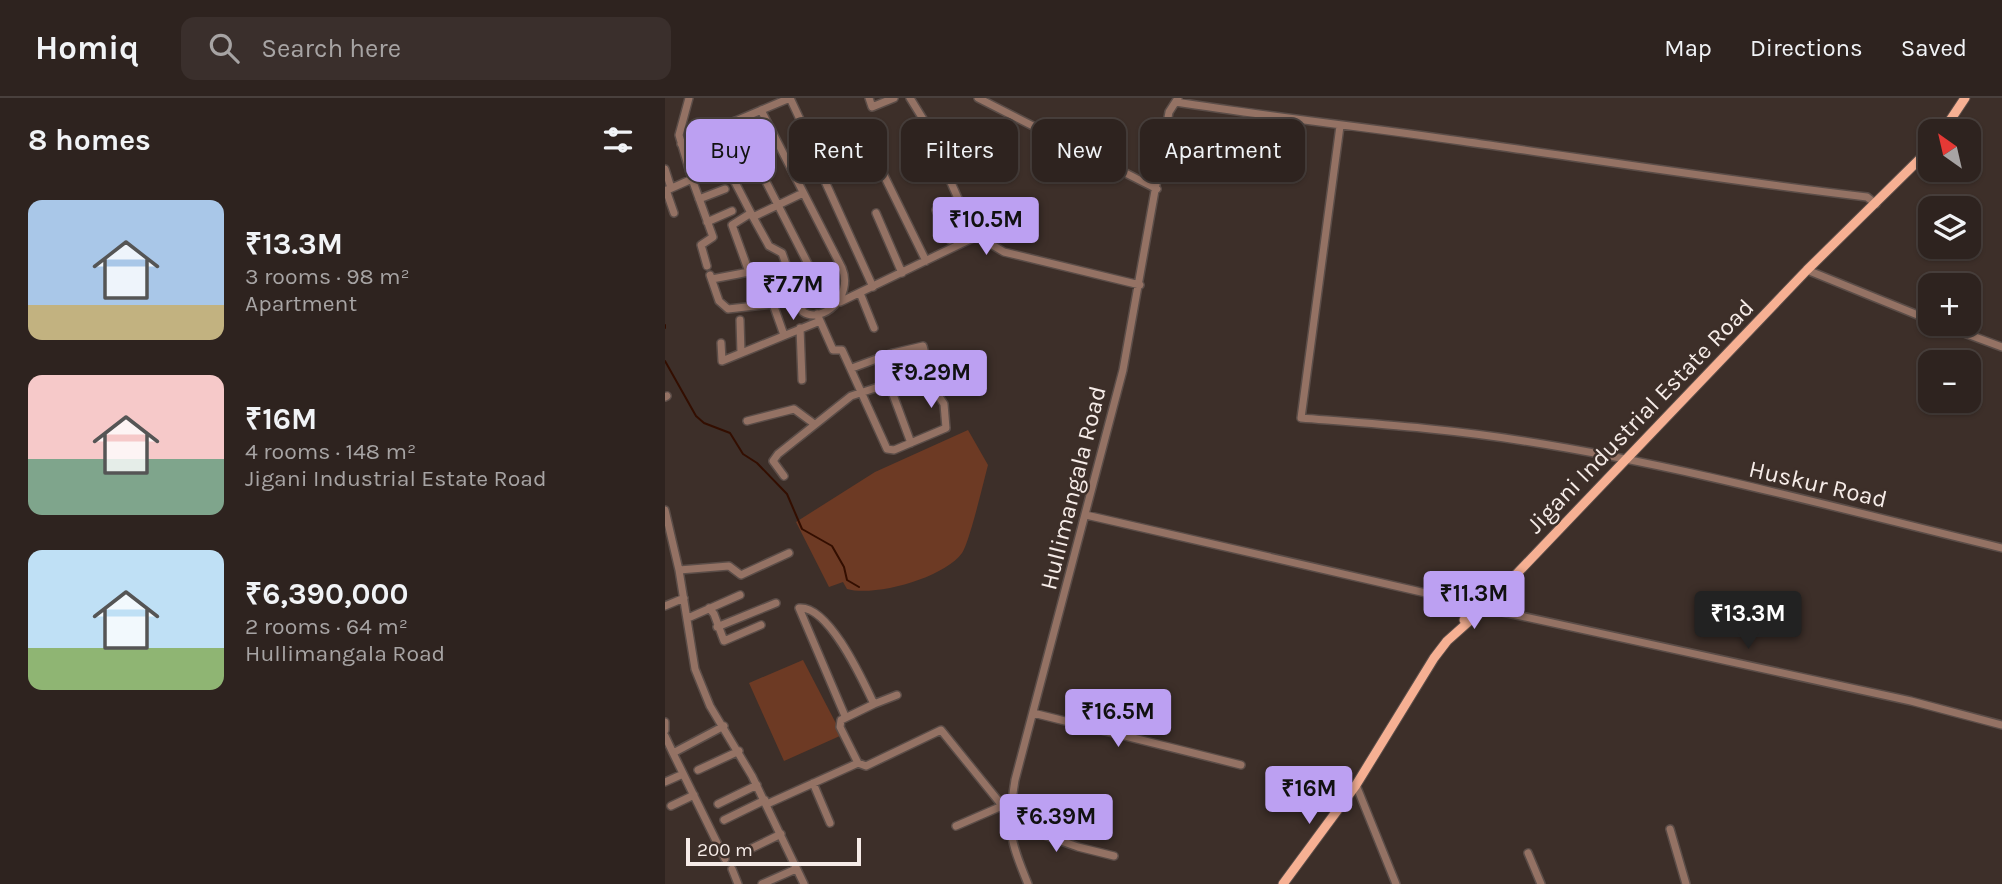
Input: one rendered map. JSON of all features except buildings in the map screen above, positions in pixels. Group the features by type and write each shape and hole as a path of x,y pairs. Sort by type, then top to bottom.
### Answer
{"main road":[{"path":"1951,119 1965,98"},
{"name":"Jigani Industrial Estate Road","path":"1356,785 1418,682 1447,641 1807,270 1918,163"},
{"path":"1283,884 1356,785"}],"street":[{"path":"686,160 679,135 688,98"},
{"path":"740,119 790,98 800,119"},
{"path":"869,98 872,107 894,98"},
{"path":"910,98 923,119 974,233 1004,252 1140,285"},
{"path":"978,98 1157,189"},
{"path":"1177,100 1679,174 1867,197 1876,205"},
{"name":"Hullimangala Road","path":"1028,884 1010,839 1008,818 1123,370 1169,112 1177,100"},
{"path":"761,110 845,275 846,292 839,302"},
{"name":"Huskur Road","path":"1340,126 1301,418 1423,427 1524,441 1795,497 2002,548"},
{"path":"681,144 686,142"},
{"path":"873,287 824,179 873,153 926,261"},
{"path":"665,169 674,213"},
{"path":"668,189 686,182"},
{"path":"693,182 713,237 701,246 707,266"},
{"path":"735,182 767,244 782,253 803,312 818,317"},
{"path":"766,182 830,307"},
{"path":"699,199 725,189"},
{"path":"792,284 780,290 771,303 728,309 719,302 711,277 749,272 732,225 803,194"},
{"path":"936,210 950,240 974,233"},
{"path":"707,222 732,211"},
{"path":"876,213 902,273"},
{"path":"721,343 722,360 784,335 800,328 839,302 926,261 974,233"},
{"path":"1807,270 1918,315"},
{"path":"860,293 874,328"},
{"path":"771,303 776,309 784,335"},
{"path":"818,317 833,350 842,351 852,368 887,449 894,450 911,443 942,430 947,424 944,404 935,391 925,348 920,346 852,368"},
{"path":"740,320 741,353"},
{"path":"800,328 802,380"},
{"path":"1974,336 2002,346"},
{"path":"785,475 773,461 813,424 862,390 930,370"},
{"path":"888,382 911,443"},
{"path":"747,421 794,409 813,424"},
{"path":"665,510 680,569 695,669 709,706 739,751 804,884"},
{"path":"1086,516 1481,607 1899,698 2002,725"},
{"path":"680,569 729,566 741,575 789,553"},
{"path":"688,618 740,595"},
{"path":"665,606 684,598"},
{"path":"717,627 776,603"},
{"path":"709,608 714,614 723,642 761,625"},
{"path":"845,716 799,608 807,608 831,628 852,660 874,704"},
{"path":"897,695 845,716 840,727 858,763 866,766 941,730 1002,806 1008,818 1078,847 1114,856"},
{"path":"1033,713 1241,765"},
{"path":"665,722 665,730"},
{"path":"673,753 724,726"},
{"path":"665,736 725,859"},
{"path":"698,770 739,751"},
{"path":"724,820 858,763"},
{"path":"665,782 683,774"},
{"path":"813,783 830,822"},
{"path":"717,804 757,785"},
{"path":"1356,785 1396,884"},
{"path":"671,806 694,795"},
{"path":"956,826 1002,806"},
{"path":"1670,829 1685,884"},
{"path":"744,852 781,834"},
{"path":"1528,853 1541,884"},
{"path":"732,869 738,884"},
{"path":"762,884 796,869"}],"shaded area":[{"path":"968,430 988,465 962,553 940,570 891,588 859,591 847,589 843,582 829,587 796,522 875,472"},
{"path":"803,660 842,735 784,761 749,683"}],"waterway":[{"path":"665,361 696,416 704,423 730,433 743,454 757,463 787,494 802,529 832,546 844,567 847,580 859,587"}]}
